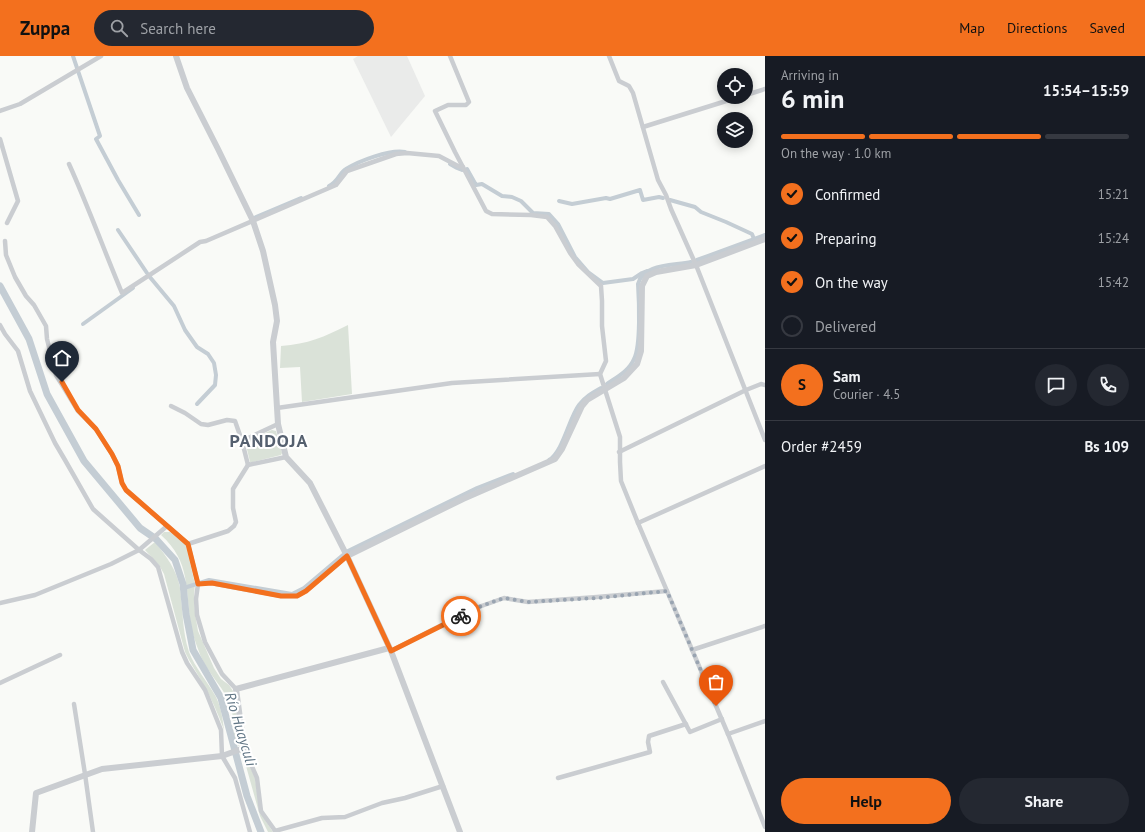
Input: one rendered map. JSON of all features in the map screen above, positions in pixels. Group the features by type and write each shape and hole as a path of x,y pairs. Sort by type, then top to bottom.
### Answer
{"street":[{"path":"0,111 20,104 101,56"},
{"path":"176,56 187,88 253,221 267,267 277,321 273,342 278,424 286,457 310,483 347,556 390,650 460,832"},
{"path":"450,56 469,102 466,105 448,105 436,111 486,211 492,214 548,217 555,226 574,259 600,286 606,361 600,374 620,437 619,452 621,481 722,719 765,827"},
{"path":"609,56 619,81 629,86 633,92 658,180 696,265 765,440"},
{"path":"753,93 765,89"},
{"path":"643,127 717,104"},
{"path":"0,139 18,201 7,223"},
{"path":"69,164 87,204 97,233 122,293 200,242 206,241 336,185 347,171 396,154 407,153 439,156 463,167"},
{"path":"198,584 212,583 281,596 297,596 306,591 347,556 463,499 555,459 562,449 582,406 587,400 624,378 637,364 641,351 642,286 647,276 656,272 696,265 765,239"},
{"path":"5,241 6,255 15,277 46,326 46,339 56,375 78,410 96,429 112,454 118,466 122,483 126,490 188,544 198,584 196,599 197,615 205,642 222,674 236,689 242,749 257,778 261,811 275,831 322,818 345,817 382,803 405,798 443,786"},
{"path":"0,324 18,351 30,391 55,443 93,509 151,559 158,567 182,652 187,663 205,690 221,730 224,755 235,778 250,832"},
{"path":"277,408 452,383 600,374"},
{"path":"619,452 746,390 760,384 765,385"},
{"path":"171,406 185,413 201,424 208,426 227,420 235,421 248,465 233,489 233,508 236,522 234,526 228,531 188,544"},
{"path":"242,441 278,424"},
{"path":"248,465 286,457"},
{"path":"638,523 765,466"},
{"path":"0,603 40,593 111,564 139,550 167,526"},
{"path":"236,689 390,650 473,609 504,598 528,602 597,598 667,591"},
{"path":"692,650 765,626"},
{"path":"0,683 60,655"},
{"path":"663,682 690,732 722,719"},
{"path":"74,704 86,774 93,832"},
{"path":"728,734 765,721"},
{"path":"558,778 650,752 648,742 649,736 686,724"},
{"path":"32,832 36,793 102,769 224,755 242,749"}],"shaded area":[{"path":"358,56 407,56 425,96 391,137 353,59"},
{"path":"348,325 352,394 302,402 300,367 280,368 281,346 299,344 316,339"},
{"path":"272,430 276,431 282,453 281,455 250,462 245,441"},
{"path":"164,532 170,532 186,545 195,584 195,613 198,631 214,668 221,679 229,685 233,691 241,745 238,746 234,734 231,705 204,663 196,643 191,628 187,588 182,566 178,555 161,535"},
{"path":"155,542 174,569 179,581 184,628 189,652 216,697 224,730 208,694 185,652 164,574 159,565 145,550"},
{"path":"243,751 255,778 260,812 273,832 268,832 260,816 246,766 240,752"}],"waterway":[{"path":"73,56 100,136 96,139 139,215"},
{"path":"329,186 335,182 344,171 352,166 375,156 391,152 405,152"},
{"path":"450,164 462,170"},
{"path":"467,169 476,185 482,184 502,196 512,197 521,201 533,213 549,214 558,224 575,257 588,272 603,283 633,279 647,271"},
{"path":"559,201 572,204 606,198 610,199 640,190 643,200 659,197 663,198"},
{"path":"254,218 301,198"},
{"path":"670,200 695,207 701,212 752,234 754,239"},
{"path":"118,230 147,273"},
{"path":"697,260 765,235"},
{"path":"607,384 629,367 636,353 639,323 638,284 641,277 652,269 691,262"},
{"path":"149,276 174,306 185,330 197,347 208,354 214,363 216,375 215,385 197,404"},
{"name":"Río Huayculi","path":"0,286 29,339 47,394 84,461 140,528 156,539 175,560 183,584 186,614 193,650 221,698 247,796 261,832"},
{"path":"83,324 133,288"},
{"path":"549,460 554,456 562,443 575,411 579,405 589,395 601,388"},
{"path":"348,551 477,488 513,474"},
{"path":"183,590 187,587 209,580 292,594 304,588 343,555"}],"way so far":[{"path":"461,616 473,609 504,598 528,602 597,598 667,591 716,706"}],"district":[{"name":"PANDOJA","path":"269,440"}],"route":[{"path":"62,382 78,410 96,429 112,454 118,466 122,483 126,490 140,504 188,544 198,584 212,583 281,596 297,596 306,591 347,556 391,651 461,616"}]}
